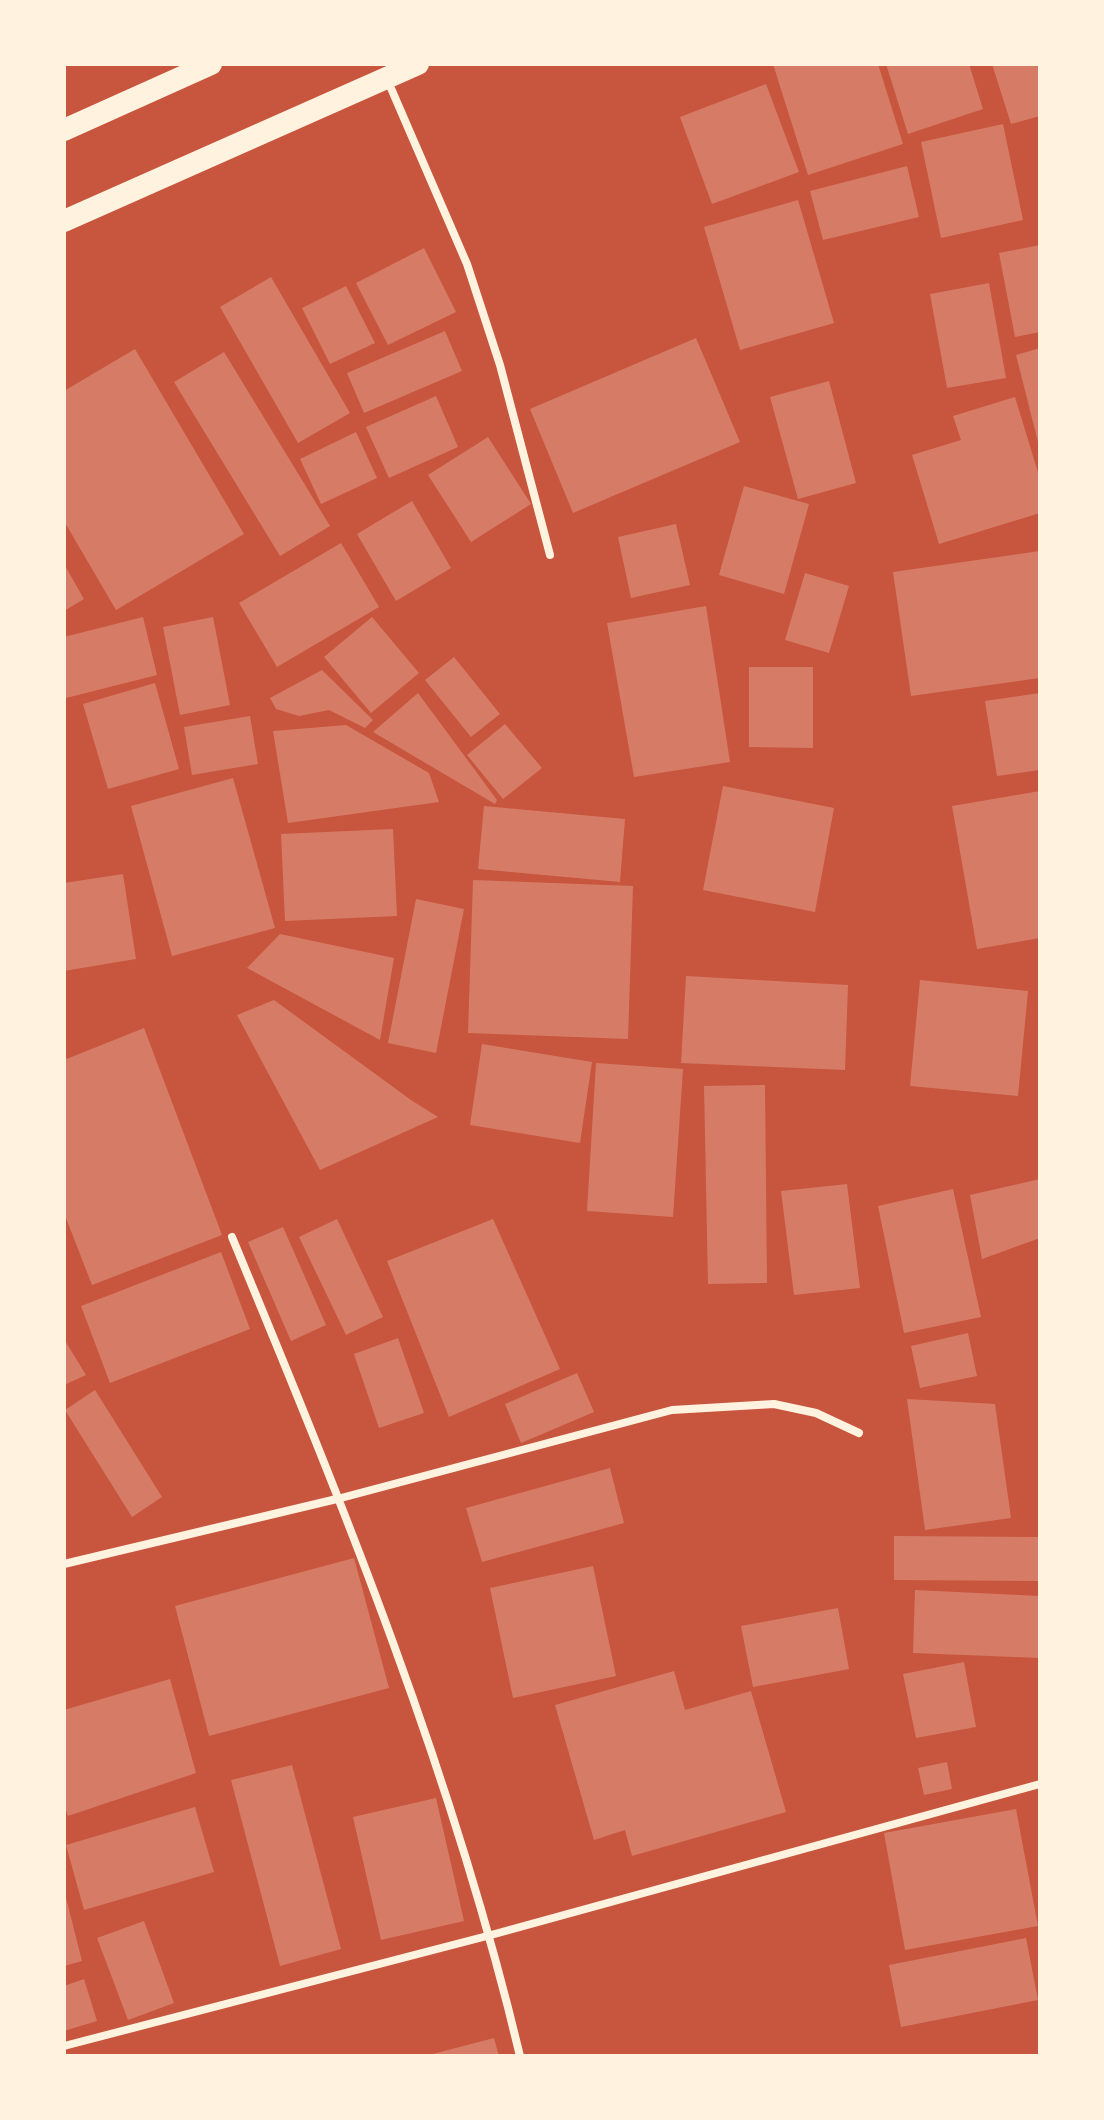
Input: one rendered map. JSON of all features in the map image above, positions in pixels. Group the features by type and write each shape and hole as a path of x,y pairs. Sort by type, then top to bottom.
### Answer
{"highway":[{"path":"64,130 211,64"},
{"path":"64,221 418,64"}],"street":[{"path":"386,78 467,264 500,365 550,555"},
{"path":"232,1237 374,1583 491,1935 520,2056"},
{"path":"64,1564 341,1498 672,1410 774,1404 816,1413 859,1433"},
{"path":"64,2046 491,1935 1040,1784"}],"building":[{"path":"773,64 878,64 903,144 808,175"},
{"path":"886,64 969,64 983,109 908,134"},
{"path":"992,64 1040,64 1040,116 1011,124"},
{"path":"766,84 799,172 712,204 680,117"},
{"path":"1003,124 1023,220 941,238 921,142"},
{"path":"907,166 919,217 823,240 810,191"},
{"path":"798,200 834,323 740,350 704,227"},
{"path":"1040,245 1040,332 1015,337 999,253"},
{"path":"424,248 456,312 388,345 356,283"},
{"path":"271,277 350,413 298,443 220,307"},
{"path":"989,283 1006,378 947,388 930,294"},
{"path":"346,286 375,343 330,364 302,308"},
{"path":"445,331 462,371 364,413 347,373"},
{"path":"696,338 740,442 573,513 530,409"},
{"path":"1040,348 1040,446 1039,446 1016,355"},
{"path":"135,349 244,534 116,610 64,521 64,391"},
{"path":"224,352 330,526 280,556 174,382"},
{"path":"829,381 856,483 798,499 770,397"},
{"path":"436,396 458,447 389,478 366,427"},
{"path":"1015,397 1040,479 1040,513 939,544 912,455 961,440 953,416"},
{"path":"356,432 377,478 321,504 300,459"},
{"path":"488,437 531,504 471,542 428,475"},
{"path":"744,486 809,504 784,594 719,575"},
{"path":"412,501 451,568 396,601 357,534"},
{"path":"676,524 690,585 631,598 618,537"},
{"path":"341,543 379,607 277,667 239,603"},
{"path":"1040,551 1040,678 911,696 893,572"},
{"path":"64,564 84,599 64,611"},
{"path":"805,573 849,586 829,653 785,640"},
{"path":"706,606 730,762 634,777 607,623"},
{"path":"143,617 157,675 66,698 64,637"},
{"path":"213,617 230,705 180,715 163,627"},
{"path":"372,617 419,673 371,713 324,657"},
{"path":"454,657 500,714 471,737 425,680"},
{"path":"749,667 813,667 813,748 749,747"},
{"path":"322,670 373,720 365,728 329,710 299,716 276,709 270,698"},
{"path":"155,683 179,769 108,789 83,704"},
{"path":"418,693 497,800 495,804 373,732"},
{"path":"1040,693 1040,770 997,776 985,701"},
{"path":"250,716 258,764 192,775 184,727"},
{"path":"505,724 542,768 503,799 467,755"},
{"path":"346,725 429,773 439,802 288,823 273,731"},
{"path":"233,778 275,928 172,956 131,806"},
{"path":"723,786 834,808 815,912 703,890"},
{"path":"1040,791 1040,938 977,949 952,806"},
{"path":"484,806 625,819 620,882 478,869"},
{"path":"393,829 397,916 285,921 281,834"},
{"path":"123,874 136,959 64,971 64,883"},
{"path":"473,880 633,886 628,1039 468,1033"},
{"path":"416,899 464,909 436,1053 388,1043"},
{"path":"280,934 394,958 380,1040 247,968"},
{"path":"686,976 848,985 845,1070 681,1063"},
{"path":"920,980 1028,991 1018,1096 910,1086"},
{"path":"274,1000 438,1117 320,1170 237,1015"},
{"path":"144,1028 222,1235 92,1285 64,1213 64,1060"},
{"path":"482,1044 592,1062 580,1143 470,1125"},
{"path":"596,1063 683,1069 673,1217 587,1211"},
{"path":"765,1085 767,1283 708,1284 704,1086"},
{"path":"1040,1179 1040,1238 982,1259 970,1195"},
{"path":"847,1184 860,1288 794,1295 781,1191"},
{"path":"953,1189 981,1317 904,1333 878,1206"},
{"path":"337,1219 383,1317 346,1335 299,1237"},
{"path":"493,1219 560,1369 449,1417 387,1261"},
{"path":"283,1227 326,1325 291,1341 248,1242"},
{"path":"221,1252 250,1329 110,1383 81,1306"},
{"path":"968,1333 977,1376 920,1388 911,1346"},
{"path":"398,1338 424,1413 379,1428 354,1354"},
{"path":"64,1339 86,1375 64,1385"},
{"path":"577,1373 594,1412 521,1443 505,1404"},
{"path":"95,1390 162,1497 132,1517 65,1410"},
{"path":"907,1399 995,1404 1011,1518 925,1530"},
{"path":"610,1468 624,1523 482,1562 466,1508"},
{"path":"894,1536 1040,1537 1040,1581 894,1580"},
{"path":"354,1558 389,1688 209,1736 175,1606"},
{"path":"593,1566 616,1676 513,1698 490,1588"},
{"path":"915,1590 1040,1596 1040,1658 913,1653"},
{"path":"838,1608 849,1669 753,1687 741,1626"},
{"path":"964,1662 976,1727 916,1738 903,1674"},
{"path":"674,1671 685,1710 751,1691 786,1812 632,1856 625,1830 594,1840 555,1705"},
{"path":"170,1679 196,1773 68,1816 64,1805 64,1710"},
{"path":"947,1762 952,1789 924,1795 918,1768"},
{"path":"292,1765 341,1949 280,1966 231,1780"},
{"path":"436,1798 464,1921 381,1940 353,1817"},
{"path":"195,1807 214,1872 84,1910 66,1845"},
{"path":"1016,1809 1038,1926 905,1950 884,1833"},
{"path":"64,1890 82,1961 64,1966"},
{"path":"144,1921 174,2003 128,2020 97,1938"},
{"path":"1026,1938 1038,2000 901,2027 889,1965"},
{"path":"84,1979 97,2021 64,2031 64,1986"},
{"path":"494,2038 499,2056 429,2056 429,2055"}]}
